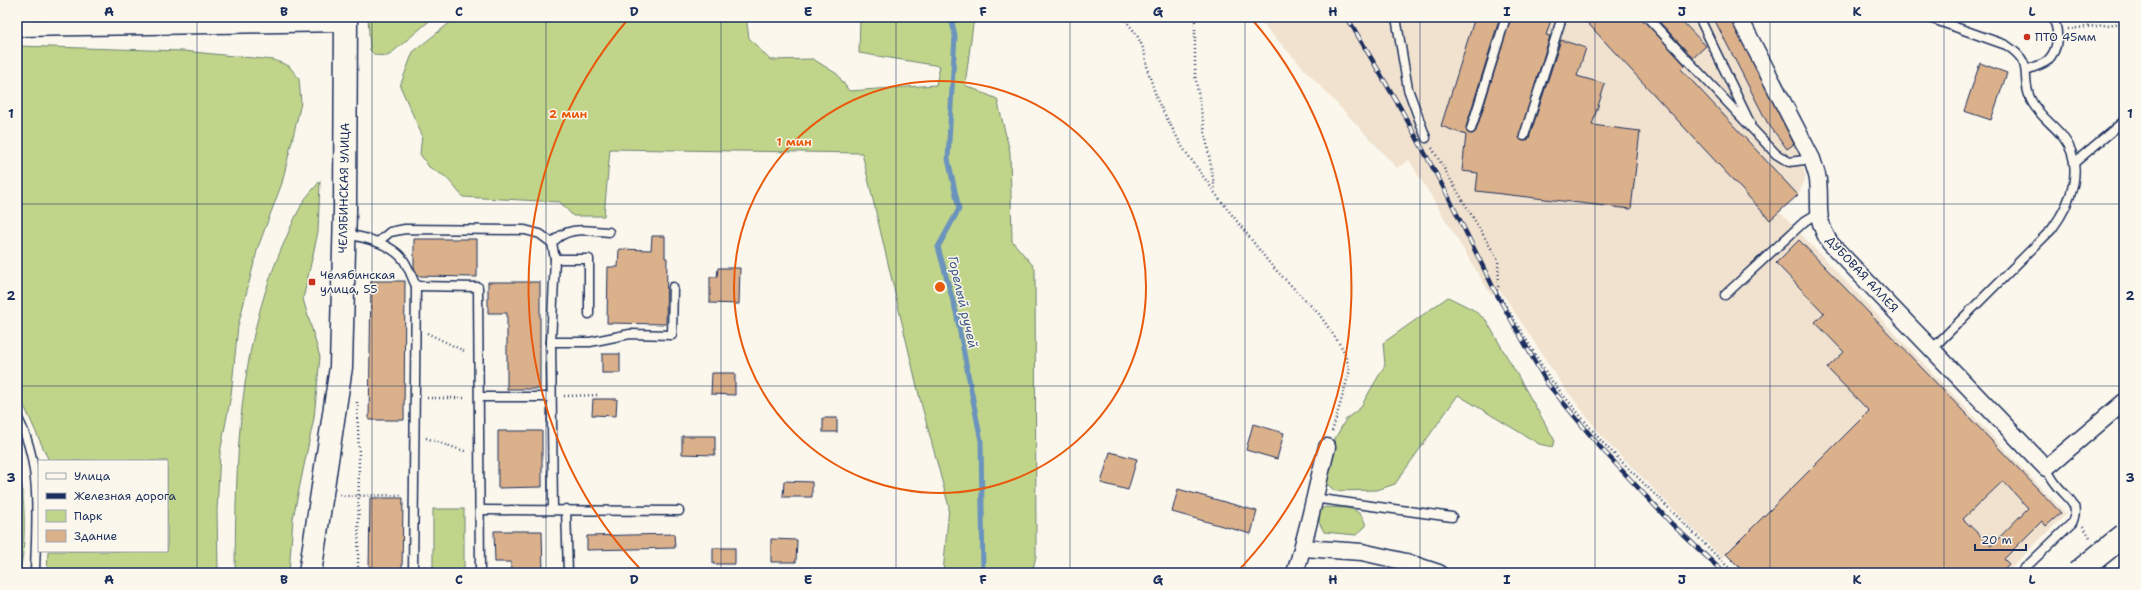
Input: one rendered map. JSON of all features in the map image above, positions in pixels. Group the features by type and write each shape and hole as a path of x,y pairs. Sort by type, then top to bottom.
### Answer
{"street":[{"name":"ДУБОВАЯ АЛЛЕЯ","path":"1739,17 1812,159 1818,179 1818,213 1822,229 1830,243 2046,468"},
{"path":"17,28 346,20"},
{"name":"ЧЕЛЯБИНСКАЯ УЛИЦА","path":"310,573 341,367 346,20"},
{"path":"2046,468 2124,402"},
{"path":"1295,573 1303,548 1313,498 1327,447"},
{"path":"2077,573 2124,535"},
{"path":"1303,548 1362,552 1406,562 1439,573"},
{"path":"2110,573 2124,561"}],"lane":[{"path":"1396,17 1408,89 1426,138"},
{"path":"1470,129 1506,17"},
{"path":"1524,136 1562,17"},
{"path":"1647,17 1776,154 1789,162 1812,159"},
{"path":"1699,17 1754,131"},
{"path":"1927,17 2006,45 2017,52 2027,70 2027,88 2030,100 2037,110 2064,137 2072,150 2074,163 2074,179 2071,197 2064,212 2052,229 1932,349"},
{"path":"2027,70 2046,62 2054,53 2058,30 2052,17"},
{"path":"2074,163 2124,121"},
{"path":"1725,295 1805,221 1818,213"},
{"path":"378,242 390,232 405,229 525,230 540,234 552,243 555,258 551,342 552,509"},
{"path":"552,243 559,235 569,230 609,232"},
{"path":"344,234 363,236 378,242 402,258 416,286 413,573"},
{"path":"555,258 589,259 588,314"},
{"path":"416,286 478,287 481,510 480,573"},
{"path":"551,342 590,342 630,334 672,335 673,287"},
{"path":"480,397 551,397"},
{"path":"17,417 28,444 34,475 37,511 35,573"},
{"path":"2023,570 2072,523 2076,513 2074,503 2055,484 2046,468"},
{"path":"1313,498 1452,517"},
{"path":"566,509 568,573"},
{"path":"481,510 566,509 679,511"}],"path":[{"path":"1123,17 1136,34 1144,50 1148,71 1158,102 1183,148 1215,193 1271,265 1319,314 1343,349 1350,370 1346,388 1327,447"},
{"path":"1195,17 1194,76 1215,193"},
{"path":"2058,30 2124,23"},
{"path":"1426,138 1498,260 1499,284 1496,293 1499,295 1550,379 1602,442 1734,573"},
{"path":"415,328 479,358"},
{"path":"551,397 599,395"},
{"path":"415,398 480,397"},
{"path":"414,435 480,456"},
{"path":"335,492 345,496 414,495"}],"shaded area":[{"path":"1256,17 1730,17 1797,142 1806,178 1798,195 1780,212 2066,514 2006,573 1745,573 1726,554 1722,558 1604,439 1561,383 1500,290 1491,295 1409,160 1397,168"}],"green space":[{"path":"368,17 434,17 388,56 375,55 370,50"},
{"path":"457,17 746,17 749,38 770,60 813,59 837,74 849,91 936,85 940,66 859,53 860,17 974,17 965,85 997,99 1010,152 1012,241 1035,268 1036,556 1032,573 943,573 949,507 920,399 862,153 610,149 604,216 573,216 560,202 463,197 446,177 429,167 420,154 422,135 400,86 413,52"},
{"path":"17,46 183,51 274,60 289,66 299,79 301,103 282,183 258,247 238,326 231,395 220,453 217,511 218,573 47,573 48,552 168,552 168,460 49,460 17,390"},
{"path":"320,181 318,232 303,299 320,357 314,418 293,518 289,573 235,573 238,450 247,370 255,330 266,291 292,224 304,201"},
{"path":"1448,297 1472,309 1486,320 1555,441 1552,447 1539,444 1458,395 1395,484 1377,490 1335,491 1326,483 1333,442 1346,419 1360,408 1385,365 1383,343"},
{"path":"17,458 22,486 24,515 24,544 20,573 17,573"},
{"path":"1325,507 1345,508 1356,511 1360,514 1366,526 1356,535 1324,532 1319,522 1320,510"},
{"path":"433,509 464,509 464,573 433,573"}],"building":[{"path":"1475,17 1500,17 1466,127 1467,132 1472,134 1476,131 1511,17 1552,17 1546,35 1550,36 1519,138 1525,141 1529,138 1561,40 1586,48 1577,76 1605,84 1592,125 1640,131 1631,209 1476,191 1478,173 1462,171 1466,135 1441,126"},
{"path":"1582,17 1642,17 1685,65 1681,69 1798,195 1770,220"},
{"path":"1655,17 1678,17 1706,46 1693,58"},
{"path":"1713,17 1730,17 1794,144 1787,149 1767,122"},
{"path":"1980,63 2007,73 1991,120 1964,111"},
{"path":"652,236 665,236 665,258 667,258 666,324 607,323 608,267 618,267 619,249 651,250"},
{"path":"414,239 477,239 477,277 418,276 414,267"},
{"path":"1799,240 2061,513 2046,526 2042,521 2004,559 2009,564 2000,573 1745,573 1726,554 1869,411 1827,368 1844,352 1815,322 1824,313 1776,263","holes":["2003,481 2028,508 1991,546 1963,519"]},
{"path":"718,268 740,268 739,304 710,303 710,277 717,277"},
{"path":"371,281 405,281 404,420 369,420"},
{"path":"488,282 540,282 540,389 507,389 507,313 488,313"},
{"path":"602,354 620,354 620,373 602,373"},
{"path":"712,373 735,373 735,395 711,394"},
{"path":"593,399 617,399 616,416 592,415"},
{"path":"823,418 837,418 837,432 823,432"},
{"path":"1253,424 1284,433 1277,459 1246,450"},
{"path":"498,431 542,431 542,487 498,488"},
{"path":"682,436 715,436 715,455 682,454"},
{"path":"1110,452 1137,459 1128,490 1101,483"},
{"path":"784,481 812,482 812,497 783,497"},
{"path":"1178,489 1257,511 1251,534 1172,512"},
{"path":"370,498 403,498 402,573 369,573"},
{"path":"494,531 542,531 543,573 511,573 511,562 495,562"},
{"path":"674,534 675,548 587,550 587,536"},
{"path":"771,539 797,540 796,562 771,562"},
{"path":"713,548 735,548 735,564 713,564"}],"waterway":[{"name":"Горелый ручей","path":"951,17 955,36 948,159 959,209 938,247 956,312 981,441 983,573"}],"railway":[{"path":"1347,17 1401,109 1447,194 1496,293 1547,383 1601,448 1672,524 1724,573"}],"place":[{"name":"ПТО 45мм","path":"2027,37"},
{"name":"Челябинская улица, 55","path":"312,282"}]}
